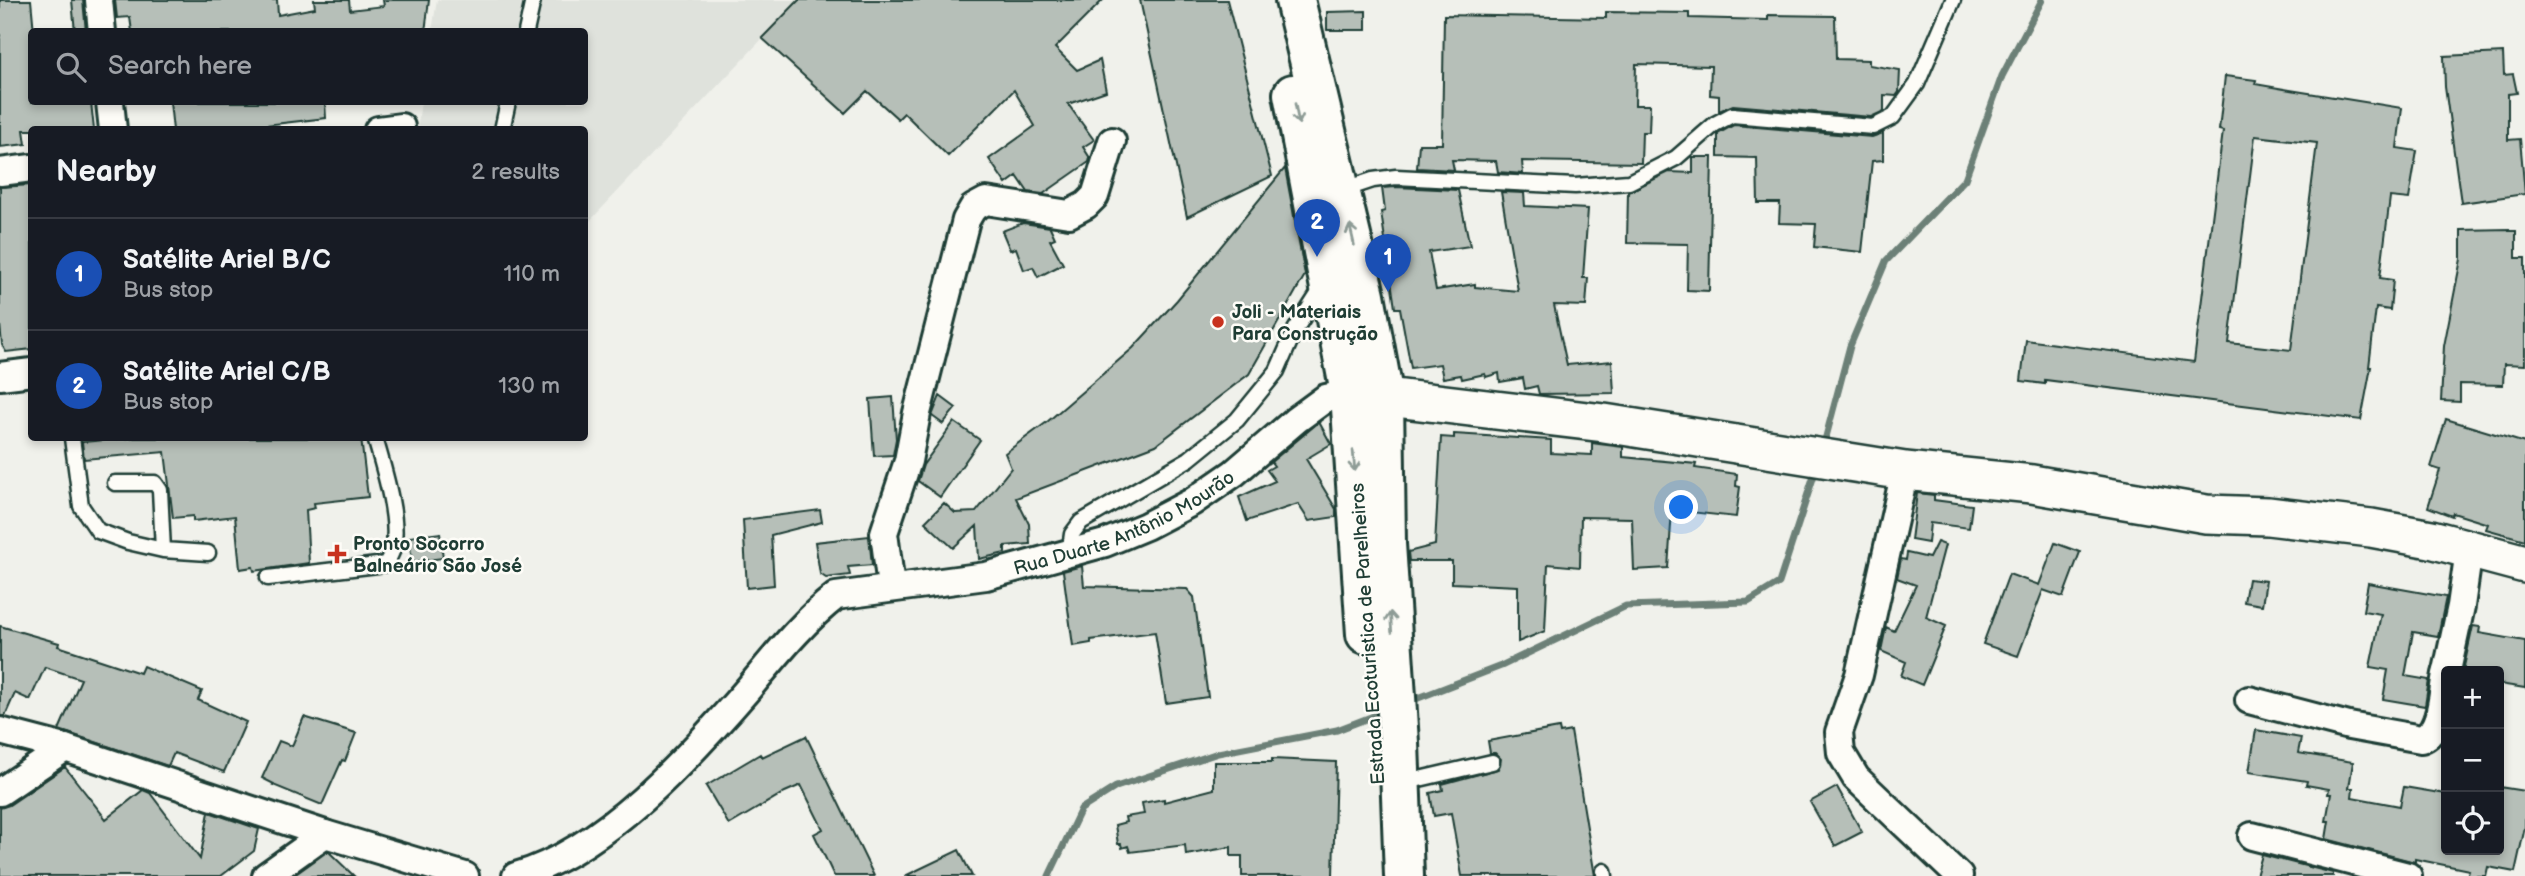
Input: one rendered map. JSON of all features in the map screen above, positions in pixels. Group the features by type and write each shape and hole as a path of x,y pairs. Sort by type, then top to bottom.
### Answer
{"main road":[{"path":"1272,0 1290,76 1328,280 1367,396"},
{"path":"1295,0 1342,191 1367,396"},
{"path":"1367,396 1604,423 1905,471 2032,484 2206,514 2268,516 2371,528 2525,564"},
{"name":"Estrada Ecoturistica de Parelheiros","path":"1367,396 1387,435 1384,695 1388,745 1381,876"},
{"name":"Estrada Ecoturistica de Parelheiros","path":"1388,745 1400,783 1404,876"}],"street":[{"path":"99,0 102,28"},
{"path":"110,105 113,126"},
{"path":"891,587 884,533 908,461 916,413 966,220 973,208 986,201 1069,214 1086,205 1096,196 1112,141"},
{"path":"0,173 28,169"},
{"path":"0,376 28,372"},
{"name":"Rua Duarte Antônio Mourão","path":"526,875 579,846 636,805 734,705 818,610 836,596 986,576 1105,543 1136,531 1192,502 1234,473 1296,419 1326,398 1367,396"},
{"path":"1905,471 1859,676 1839,732 1841,753 1856,778 1959,876"},
{"path":"2448,666 2469,550"},
{"path":"2249,701 2349,726 2421,739 2430,736 2435,727 2441,700"},
{"path":"0,731 65,748 325,834 465,876"},
{"path":"0,793 65,748"},
{"path":"265,876 325,834"},
{"path":"2252,836 2408,876"}],"lane":[{"path":"527,28 533,0"},
{"path":"1342,191 1373,180 1396,177 1575,186 1629,182 1676,158 1715,124 1732,115 1873,127 1893,117 1917,85 1953,0"},
{"path":"503,126 507,105"},
{"path":"1069,554 1072,534 1081,522 1189,459 1237,421 1277,370 1295,330 1328,280"},
{"path":"72,441 80,506 98,531 128,542 163,550 208,553"},
{"path":"268,578 386,564 393,548 394,529 387,483 376,441"},
{"path":"115,483 155,484 160,490 163,550"},
{"path":"1400,783 1492,762"}],"shaded area":[{"path":"437,0 799,0 588,223 588,126 418,126 421,105 588,105 588,28 432,28"}],"building":[{"path":"0,0 31,0 34,28 28,28 28,105 91,105 94,126 28,126 28,130 24,130 26,144 0,147"},
{"path":"72,0 83,0 86,28 75,28"},
{"path":"115,0 277,0 278,15 315,8 314,0 349,0 350,10 384,6 383,0 429,0 426,28 131,28 130,17 117,18"},
{"path":"799,0 1103,0 1055,48 1077,70 1100,60 1106,91 1068,104 1094,140 1083,147 1090,158 1089,162 1043,194 1028,192 1017,176 1006,184 989,159 1035,126 1014,90 948,156 904,113 898,119 867,91 845,113 762,38"},
{"path":"1140,0 1227,0 1272,176 1187,217"},
{"path":"1366,11 1366,30 1327,30 1327,12"},
{"path":"1606,12 1689,13 1689,18 1768,20 1768,15 1835,16 1836,59 1869,60 1869,65 1900,70 1899,92 1896,96 1884,95 1884,111 1871,117 1733,105 1719,111 1719,96 1710,95 1711,66 1636,64 1635,105 1650,105 1649,132 1642,132 1641,163 1522,161 1523,174 1498,172 1496,161 1452,160 1454,170 1417,168 1419,144 1442,144 1444,15 1606,18"},
{"path":"2503,53 2504,75 2513,74 2517,93 2508,94 2508,140 2520,139 2525,194 2461,203 2445,87 2444,56"},
{"path":"2225,76 2256,80 2255,84 2402,108 2397,148 2417,151 2409,199 2390,197 2380,278 2393,280 2390,310 2376,308 2371,367 2361,420 2045,380 2045,384 2021,381 2026,340 2194,362 2223,131 2219,130","holes":["2255,136 2317,143 2291,350 2229,343"]},
{"path":"170,105 325,105 326,118 257,126 173,126"},
{"path":"1734,125 1872,137 1883,133 1883,160 1872,161 1862,252 1814,247 1816,224 1779,223 1780,203 1758,203 1757,158 1718,157 1718,134"},
{"path":"1693,157 1712,157 1709,291 1687,290 1688,244 1627,243 1628,192 1669,172 1693,173"},
{"name":"Joli - Materiais Para Construção","path":"1285,168 1305,275 1249,374 1156,445 1016,498 1029,524 1030,544 1005,546 1005,553 979,559 977,526 953,548 925,522 944,503 955,513 976,512 1011,468 1005,453 1047,422 1133,348 1177,300"},
{"path":"28,185 28,349 6,352 2,345 0,324 0,187"},
{"path":"1382,188 1458,190 1470,246 1429,252 1436,290 1475,284 1475,287 1518,291 1501,192 1524,193 1525,206 1588,209 1583,278 1588,278 1586,306 1554,305 1567,365 1612,361 1614,393 1539,394 1537,386 1525,389 1523,378 1500,382 1499,373 1486,377 1485,374 1462,379 1461,375 1443,378 1440,364 1411,368 1400,308 1395,308 1381,212 1385,211"},
{"path":"1023,223 1050,227 1055,238 1050,240 1063,264 1038,277 1033,267 1024,270 1016,248 1010,250 1002,231"},
{"path":"2461,230 2516,231 2516,258 2525,258 2525,365 2504,364 2503,385 2460,384 2460,402 2441,401 2444,346 2461,259"},
{"path":"940,396 956,408 943,424 932,416"},
{"path":"893,397 896,439 893,455 874,456 870,399"},
{"path":"2446,419 2525,443 2525,540 2486,529 2488,524 2453,513 2452,516 2428,507 2440,470 2431,467"},
{"path":"954,422 980,440 940,497 918,481 923,465"},
{"path":"1319,422 1331,444 1306,459 1336,509 1336,517 1309,521 1298,504 1247,521 1239,497 1275,481 1267,470 1274,466 1271,462"},
{"path":"1454,434 1551,440 1551,453 1592,455 1592,443 1623,447 1623,457 1696,464 1695,468 1737,474 1736,486 1740,487 1736,517 1672,510 1668,568 1634,570 1632,518 1581,517 1580,567 1548,564 1545,631 1518,642 1518,586 1452,583 1452,561 1409,561 1408,552 1435,545 1441,437 1454,438"},
{"path":"361,441 368,497 314,503 315,508 306,510 309,563 254,571 253,567 240,569 235,516 193,521 193,516 173,518 165,452 84,459 82,442"},
{"path":"1917,493 1934,495 1934,500 1972,505 1969,528 1930,523 1928,543 1911,540"},
{"path":"820,510 822,522 771,535 774,585 747,588 743,520"},
{"path":"440,533 443,558 412,562 409,537"},
{"path":"869,536 872,565 848,567 850,575 826,578 820,574 815,542"},
{"path":"1937,542 1945,545 1926,617 1946,626 1922,685 1901,676 1906,662 1881,651 1886,627 1894,631 1916,585 1897,578 1901,559 1906,560 1907,553 1929,558"},
{"path":"2055,543 2080,552 2063,597 2043,590 2018,656 1983,644 2009,574 2039,585"},
{"path":"1082,566 1084,586 1187,589 1194,597 1208,697 1166,703 1155,632 1091,640 1091,643 1073,646 1063,571"},
{"path":"2248,579 2266,581 2262,605 2244,602"},
{"path":"2368,583 2446,597 2438,636 2413,632 2405,676 2429,680 2425,706 2383,699 2388,670 2370,667 2381,614 2363,611"},
{"path":"0,626 59,643 58,646 140,673 143,666 202,691 198,700 246,722 224,772 174,753 168,766 59,730 81,679 45,667 30,700 15,693 5,716 0,716"},
{"path":"2473,626 2480,627 2479,633 2525,641 2525,688 2504,685 2504,666 2464,666"},
{"path":"304,717 356,733 322,805 262,778 279,741 292,746"},
{"path":"1559,728 1560,733 1571,731 1595,876 1462,876 1451,813 1434,816 1430,793 1443,790 1442,784 1498,769 1501,759 1495,753 1490,753 1488,741"},
{"path":"2256,730 2301,738 2298,753 2353,762 2349,788 2353,788 2352,797 2400,806 2404,787 2441,793 2441,855 2504,855 2504,788 2525,791 2525,827 2515,872 2488,867 2486,876 2467,876 2469,870 2415,859 2415,862 2326,839 2331,794 2328,794 2329,789 2306,785 2307,781 2249,772"},
{"path":"806,736 874,876 834,876 814,834 823,829 801,785 729,825 706,786 760,754 762,757"},
{"path":"1272,759 1336,762 1333,876 1242,876 1242,856 1231,856 1231,847 1186,855 1185,845 1130,852 1128,846 1122,848 1121,844 1118,844 1115,825 1126,822 1125,817 1144,814 1142,803 1164,799 1164,802 1214,789 1214,762 1272,762"},
{"path":"65,767 106,819 143,790 150,793 200,859 209,812 259,829 254,851 221,876 0,876 0,808 9,805"},
{"path":"1837,787 1862,832 1835,846 1810,802"},
{"path":"959,850 972,876 905,876"},
{"path":"328,851 354,876 293,876"},
{"path":"2262,855 2333,873 2333,876 2256,876"}],"waterway":[{"path":"1823,448 1850,346 1886,261 1965,179 2002,76 2042,0"},
{"path":"1408,702 1501,666 1626,606 1748,602 1779,583 1816,469"},
{"path":"1049,876 1081,809 1116,787 1218,753 1337,730 1384,712"}],"place":[{"name":"Satélite Ariel C/B","path":"1317,257"},
{"name":"Satélite Ariel B/C","path":"1388,292"},
{"name":"Joli - Materiais Para Construção","path":"1218,322"},
{"name":"Pronto Socorro Balneário São José","path":"337,554"}]}
